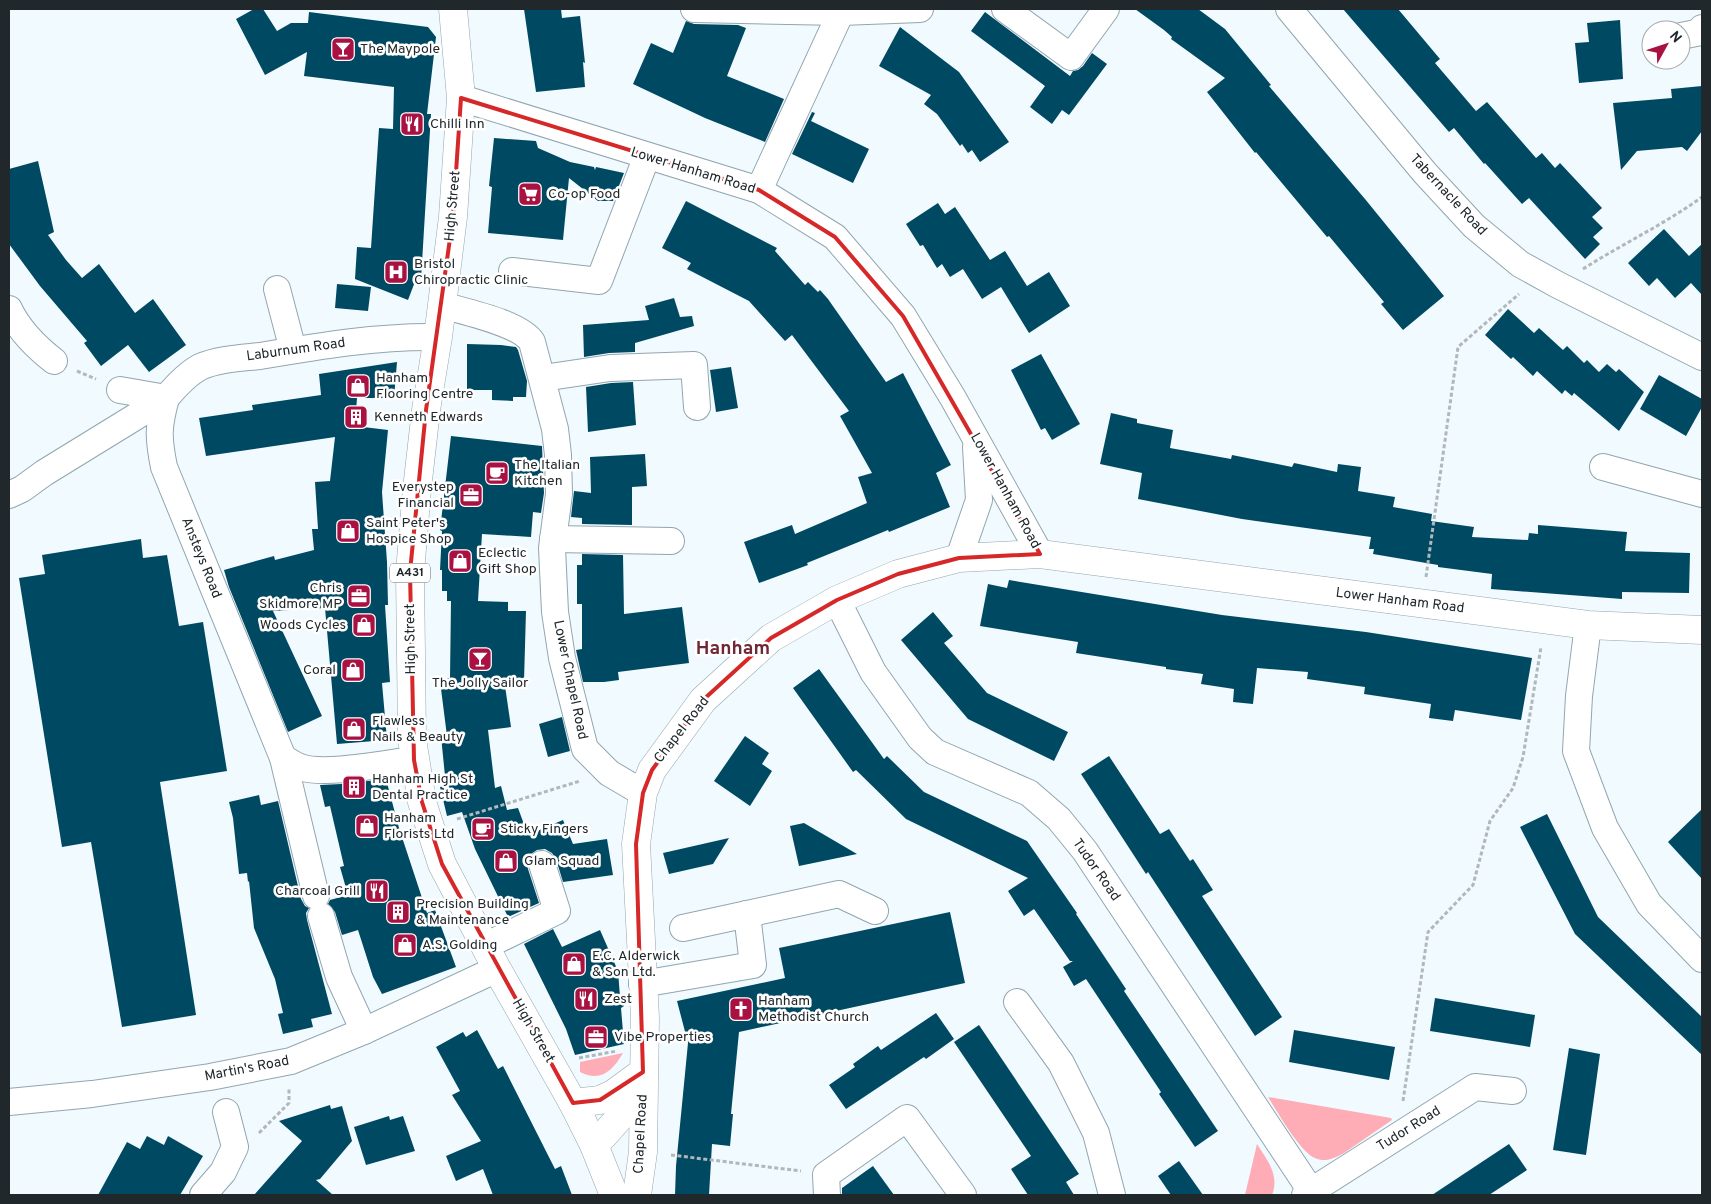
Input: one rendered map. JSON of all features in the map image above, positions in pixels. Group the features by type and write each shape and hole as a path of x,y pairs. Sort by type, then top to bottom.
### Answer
{"main road":[{"name":"High Street","path":"453,9 460,98 453,217 438,337 426,410 410,572 412,739 414,760 422,802 442,864 491,957 573,1103 594,1144 614,1195"},
{"name":"Lower Hanham Road","path":"1040,554 1588,626 1702,630"},
{"name":"Chapel Road","path":"637,1195 643,1152 645,1018 636,844 643,793 652,770 703,700 771,638 837,600 898,574 959,558 1040,554"},
{"name":"Chapel Road","path":"573,1103 600,1100 613,1094 644,1059"},
{"name":"Chapel Road","path":"594,1144 628,1108 644,1059"}],"street":[{"path":"694,9 841,12 920,9"},
{"path":"1004,9 1072,57 1106,9"},
{"name":"Tabernacle Road","path":"1289,9 1425,174 1474,226 1520,264 1702,356"},
{"path":"759,190 841,12"},
{"path":"1691,34 1701,32 1702,28"},
{"name":"Lower Hanham Road","path":"460,98 759,190 836,237 903,316 953,398 1040,554"},
{"path":"512,271 598,281 647,156"},
{"path":"278,289 293,350"},
{"name":"Lower Chapel Road","path":"442,305 511,326 528,336 532,342 555,429 558,455 559,494 553,540 555,612 562,658 585,749 609,773 643,793"},
{"path":"9,309 12,316 34,344 54,361"},
{"name":"Laburnum Road","path":"9,495 22,489 44,473 166,398 176,386 201,367 225,361 379,338 405,336 438,337"},
{"path":"543,378 610,368 694,365 696,407"},
{"path":"120,390 166,398"},
{"name":"Ansteys Road","path":"166,398 158,436 164,467 283,758 318,906 339,977 364,1031"},
{"path":"959,558 979,500 975,438"},
{"path":"1603,467 1702,494"},
{"path":"553,540 671,541"},
{"name":"Tudor Road","path":"837,600 873,672 920,738 935,752 1028,793 1064,826 1085,851 1308,1193 1475,1088 1513,1090"},
{"path":"1588,626 1579,696 1576,752 1605,828 1649,904 1702,959"},
{"path":"283,758 302,768 323,770 365,767 414,760"},
{"name":"Martin's Road","path":"9,1102 92,1094 210,1078 291,1062 364,1031 491,957 557,911 542,864"},
{"path":"683,928 839,894 875,911"},
{"path":"642,984 753,965 748,914"},
{"path":"1017,1002 1061,1063 1096,1133 1112,1195"},
{"path":"203,1195 224,1172 235,1147 226,1112"},
{"path":"826,1185 907,1118 963,1195"}],"path":[{"path":"1422,604 1458,347 1549,280 1606,254 1682,212 1702,197"},
{"path":"54,361 120,390"},
{"path":"1397,1136 1428,932 1473,885 1490,821 1513,788 1523,757 1546,620"},
{"path":"429,827 609,773"},
{"path":"552,1063 644,1059"},
{"path":"235,1147 258,1135 289,1102 291,1062"},
{"path":"643,1152 826,1185"}],"highlighted area":[{"path":"461,98 759,190 835,237 903,316 1040,554 959,558 898,574 837,600 771,638 703,700 652,770 643,793 636,844 643,1072 600,1100 573,1103 442,864 422,802 414,760 410,572 426,410 453,217"}],"shaded area":[{"path":"623,1053 615,1065 606,1073 594,1076 580,1072 580,1062"},
{"path":"1268,1097 1391,1118 1392,1120 1341,1155 1322,1160 1309,1154 1296,1140"},
{"path":"1257,1144 1273,1174 1274,1188 1272,1195 1245,1195"}],"building":[{"path":"254,9 263,9 277,31 291,23 308,23 309,12 428,27 436,37 427,114 431,114 421,279 416,279 408,300 355,279 357,247 371,248 379,128 393,129 394,87 304,76 307,52 265,75 236,19"},
{"path":"524,9 561,9 562,18 580,16 585,63 583,62 585,87 536,92"},
{"path":"1135,9 1198,9 1225,29 1271,85 1269,86 1444,296 1403,330 1381,304 1384,302 1329,236 1327,237 1255,153 1207,92 1225,78 1171,39 1172,37 1164,30"},
{"path":"1343,9 1398,9 1440,59 1435,63 1476,111 1487,102 1536,158 1542,153 1555,168 1560,163 1602,208 1592,217 1603,228 1593,237 1600,244 1585,259 1529,198 1522,204 1484,164 1454,128 1449,132"},
{"path":"985,12 1070,76 1073,71 1083,66 1092,53 1107,64 1069,115 1062,110 1052,124 1030,107 1045,86 971,31"},
{"path":"1620,20 1623,79 1579,83 1575,43 1589,42 1587,23"},
{"path":"686,21 694,24 738,25 746,28 727,76 784,99 765,142 705,118 633,84 651,43 673,53"},
{"path":"900,27 959,72 1009,142 980,162 972,150 968,153 962,144 960,146 937,114 924,104 931,95 879,66"},
{"path":"1702,86 1702,131 1687,151 1682,147 1637,151 1621,170 1613,103 1672,98 1671,89"},
{"path":"812,112 815,113 811,121 869,149 853,183 792,154"},
{"name":"Co-op Food","path":"494,138 536,141 538,148 570,162 594,167 595,170 596,167 624,173 613,201 598,201 569,178 563,240 488,233 492,187 489,186"},
{"path":"38,161 54,232 48,235 66,260 82,278 99,264 135,313 153,299 186,345 149,372 128,345 101,366 84,343 87,341 40,286 9,244 9,169"},
{"path":"686,201 777,248 775,251 805,285 808,282 818,292 820,290 828,299 886,382 903,373 951,465 936,473 950,507 889,532 888,530 807,563 808,565 759,583 744,542 792,525 795,534 867,503 858,477 872,473 840,416 849,411 792,335 785,341 749,301 687,269 691,263 662,248"},
{"path":"938,203 945,214 955,207 990,260 1005,251 1027,286 1049,272 1070,306 1029,333 1001,287 982,299 963,269 950,277 942,264 937,268 923,245 920,246 906,224"},
{"path":"1664,229 1689,256 1702,244 1702,295 1691,283 1675,298 1657,278 1649,286 1628,263"},
{"path":"337,284 371,287 368,311 335,308"},
{"path":"674,298 680,317 692,316 694,326 635,343 635,352 609,353 584,357 583,325 649,320 645,306"},
{"path":"1508,309 1534,333 1539,328 1563,350 1567,346 1584,363 1587,360 1599,372 1607,364 1616,372 1619,369 1644,392 1619,431 1574,393 1572,396 1565,390 1562,394 1537,371 1533,376 1485,335"},
{"path":"467,344 516,347 527,381 526,397 513,397 513,401 492,400 492,390 467,390"},
{"path":"1041,354 1080,424 1052,440 1045,428 1041,430 1011,370"},
{"path":"397,362 394,398 357,398 355,426 388,430 382,492 387,562 388,605 385,605 390,682 382,683 387,740 337,744 325,608 273,611 322,716 288,732 229,587 224,570 274,556 275,560 314,550 312,529 318,529 315,482 330,481 335,437 206,456 199,418 253,410 252,405 321,395 319,374"},
{"path":"731,367 738,408 716,412 710,370"},
{"path":"1659,375 1702,399 1702,407 1686,436 1640,409"},
{"path":"633,382 636,425 588,432 586,387"},
{"path":"1111,413 1137,419 1137,423 1173,430 1170,448 1231,459 1232,455 1292,467 1294,463 1337,472 1338,464 1361,467 1358,491 1395,497 1393,507 1432,514 1431,521 1474,527 1472,537 1528,540 1529,533 1538,534 1538,525 1627,532 1625,551 1690,553 1689,593 1622,592 1622,599 1491,589 1492,574 1438,567 1438,565 1373,554 1374,549 1369,549 1371,537 1242,519 1138,499 1142,473 1100,464"},
{"path":"451,436 542,446 544,493 541,513 533,512 531,537 482,534 478,601 508,602 508,611 526,611 524,681 504,679 511,727 488,730 495,788 501,786 507,810 518,808 528,835 563,820 573,844 607,839 613,875 563,882 556,859 552,853 545,849 537,850 531,854 527,861 539,903 508,917 475,849 462,812 447,816 440,787 446,786 441,736 447,736 440,681 450,678 451,601 447,601 447,591 442,591 442,570 440,570 442,531 440,530"},
{"path":"645,454 647,486 632,487 632,525 582,524 582,518 571,517 574,491 591,493 590,457"},
{"path":"141,539 143,558 167,555 179,626 203,622 227,771 160,782 196,1015 122,1027 91,842 62,847 19,578 45,574 42,555"},
{"path":"582,554 623,555 624,614 682,607 689,663 618,672 619,680 583,682 576,650 582,649 582,604 577,604 577,565 582,565"},
{"path":"1009,580 1222,615 1366,632 1532,658 1521,720 1455,710 1453,721 1429,718 1431,704 1364,694 1365,687 1307,679 1308,672 1257,668 1253,704 1233,702 1234,689 1201,684 1203,674 1076,653 1078,642 980,626 988,584 1007,588"},
{"path":"933,612 953,636 944,643 987,693 1068,732 1054,761 968,719 901,640"},
{"path":"819,669 884,759 887,756 924,792 1027,841 1077,913 1126,989 1124,991 1218,1131 1195,1147 1086,979 1074,986 1063,967 1073,961 1070,961 1034,909 1024,916 1008,891 1028,878 906,819 856,770 853,772 793,688"},
{"path":"562,717 570,751 548,757 539,724"},
{"path":"745,736 769,753 762,764 772,771 750,806 714,781"},
{"path":"1109,756 1160,834 1169,829 1190,861 1193,859 1213,890 1202,896 1282,1017 1255,1036 1148,872 1146,874 1081,774"},
{"path":"386,779 399,828 427,913 435,910 456,967 382,994 373,977 358,930 342,935 335,912 328,904 330,900 348,895 340,867 344,866 330,806 325,807 320,785"},
{"path":"259,795 261,805 278,801 301,899 305,906 309,908 306,913 307,920 332,1014 311,1019 313,1027 283,1034 278,1014 283,1013 275,979 254,928 247,873 239,874 233,818 229,802"},
{"path":"1702,809 1702,879 1668,842"},
{"path":"1547,814 1598,917 1702,1017 1702,1055 1575,934 1520,827"},
{"path":"804,823 857,854 799,866 790,826"},
{"path":"729,838 713,864 669,874 663,853"},
{"path":"950,912 965,983 739,1032 731,1114 733,1114 730,1146 712,1144 709,1195 675,1195 688,1043 677,1001 785,978 779,948"},
{"path":"553,929 562,947 600,930 618,971 620,997 624,1006 621,1008 624,1044 575,1055 566,1029 524,944"},
{"path":"1435,998 1535,1015 1530,1047 1430,1031"},
{"path":"936,1013 954,1039 926,1059 924,1057 846,1109 829,1085 855,1067 853,1064 878,1046 881,1050"},
{"path":"979,1025 1079,1174 1066,1182 1074,1195 1028,1195 1011,1169 1031,1156 954,1042"},
{"path":"477,1030 498,1069 503,1066 555,1169 561,1166 572,1195 493,1195 483,1169 456,1181 446,1156 481,1141 452,1095 460,1091 436,1047 463,1032 466,1037"},
{"path":"1294,1030 1395,1047 1389,1080 1289,1062"},
{"path":"1569,1048 1600,1054 1586,1155 1553,1150"},
{"path":"330,1105 331,1109 342,1106 352,1141 320,1179 316,1180 333,1195 254,1195 302,1141 279,1121"},
{"path":"389,1116 390,1120 403,1116 415,1151 366,1165 354,1127"},
{"path":"147,1136 164,1145 168,1136 203,1156 180,1195 98,1195 127,1142 140,1149"},
{"path":"1509,1144 1527,1170 1489,1195 1432,1195"},
{"path":"1179,1161 1203,1195 1171,1195 1158,1176"},
{"path":"873,1166 894,1195 842,1195 842,1188"}],"place":[{"name":"The Maypole","path":"343,49"},
{"name":"Chilli Inn","path":"412,124"},
{"name":"Co-op Food","path":"530,194"},
{"name":"Bristol Chiropractic Clinic","path":"396,272"},
{"name":"Hanham Flooring Centre","path":"358,386"},
{"name":"Kenneth Edwards","path":"356,417"},
{"name":"The Italian Kitchen","path":"497,473"},
{"name":"Everystep Financial","path":"471,495"},
{"name":"Saint Peter's Hospice Shop","path":"348,531"},
{"name":"Eclectic Gift Shop","path":"460,561"},
{"name":"Chris Skidmore MP","path":"359,596"},
{"name":"Woods Cycles","path":"364,625"},
{"name":"The Jolly Sailor","path":"480,659"},
{"name":"Coral","path":"353,670"},
{"name":"Flawless Nails & Beauty","path":"354,729"},
{"name":"Hanham High St Dental Practice","path":"354,787"},
{"name":"Hanham Florists Ltd","path":"367,826"},
{"name":"Sticky Fingers","path":"483,829"},
{"name":"Glam Squad","path":"506,861"},
{"name":"Charcoal Grill","path":"377,891"},
{"name":"Precision Building & Maintenance","path":"398,912"},
{"name":"A.S. Golding","path":"405,945"},
{"name":"E.C. Alderwick & Son Ltd.","path":"574,964"},
{"name":"Zest","path":"586,999"},
{"name":"Hanham Methodist Church","path":"741,1009"},
{"name":"Vibe Properties","path":"596,1037"}],"district":[{"name":"Hanham","path":"733,649"}]}
